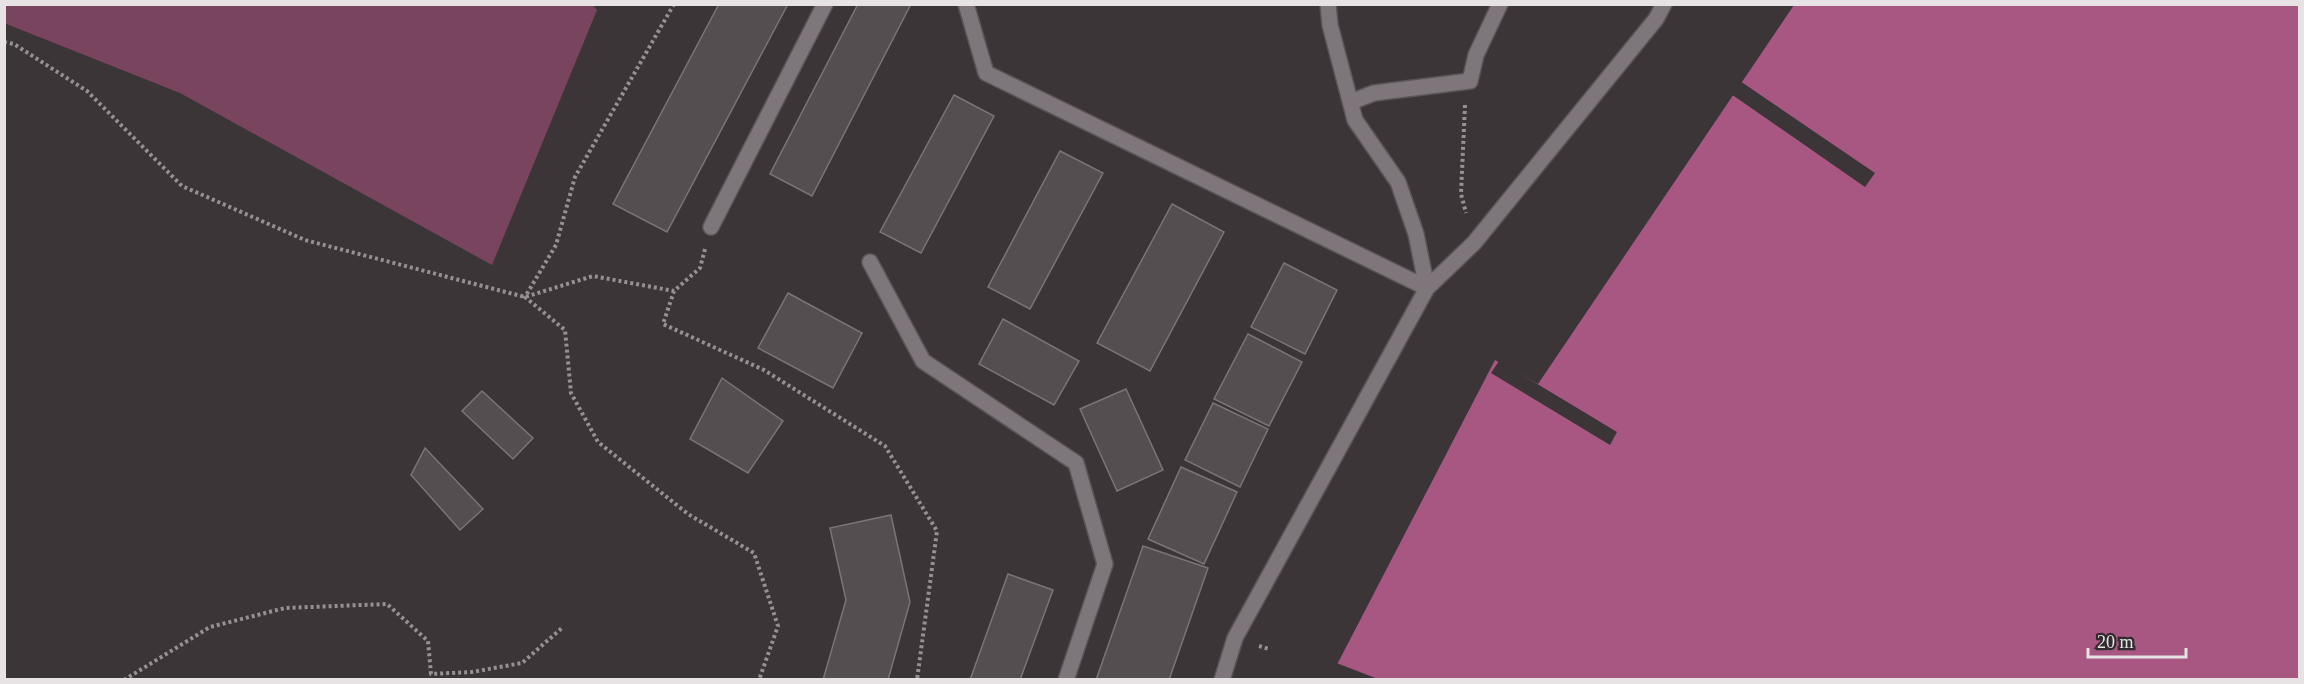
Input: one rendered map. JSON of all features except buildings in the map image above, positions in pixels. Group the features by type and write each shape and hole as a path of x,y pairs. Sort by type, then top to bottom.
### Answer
{"street":[{"path":"711,227 825,4"},
{"path":"966,4 986,73 1427,288"},
{"path":"1328,4 1330,25 1355,120 1398,182 1416,234 1427,288"},
{"path":"1351,102 1374,93 1470,81 1476,55 1500,4"},
{"path":"1222,680 1235,638 1427,288 1474,243 1656,19 1664,4"},
{"path":"870,262 923,361 1076,463 1105,564 1065,680"}],"path":[{"path":"525,297 556,245 575,177 674,4"},
{"path":"4,42 14,44 87,91 182,186 305,240 525,297 565,330 571,393 598,442 688,514 754,553 778,626 759,680"},
{"path":"1470,81 1463,114 1461,194 1474,243"},
{"path":"711,227 700,268 674,291 663,324 764,370 885,446 938,531 917,680"},
{"path":"525,297 593,276 674,291"},
{"path":"124,680 210,627 285,608 387,604 428,641 431,674 428,680"},
{"path":"431,674 472,672 522,663 563,627"}],"shaded area":[{"path":"5,4 592,4 597,10 492,265 180,93 4,23"},
{"path":"1794,5 2299,5 2299,679 1329,680 1495,360 1538,384"}],"pier":[{"path":"1740,81 1875,173 1865,187 1731,94"},
{"path":"1499,361 1617,432 1610,445 1491,373"},
{"path":"1334,662 1378,679 1326,680"}]}
